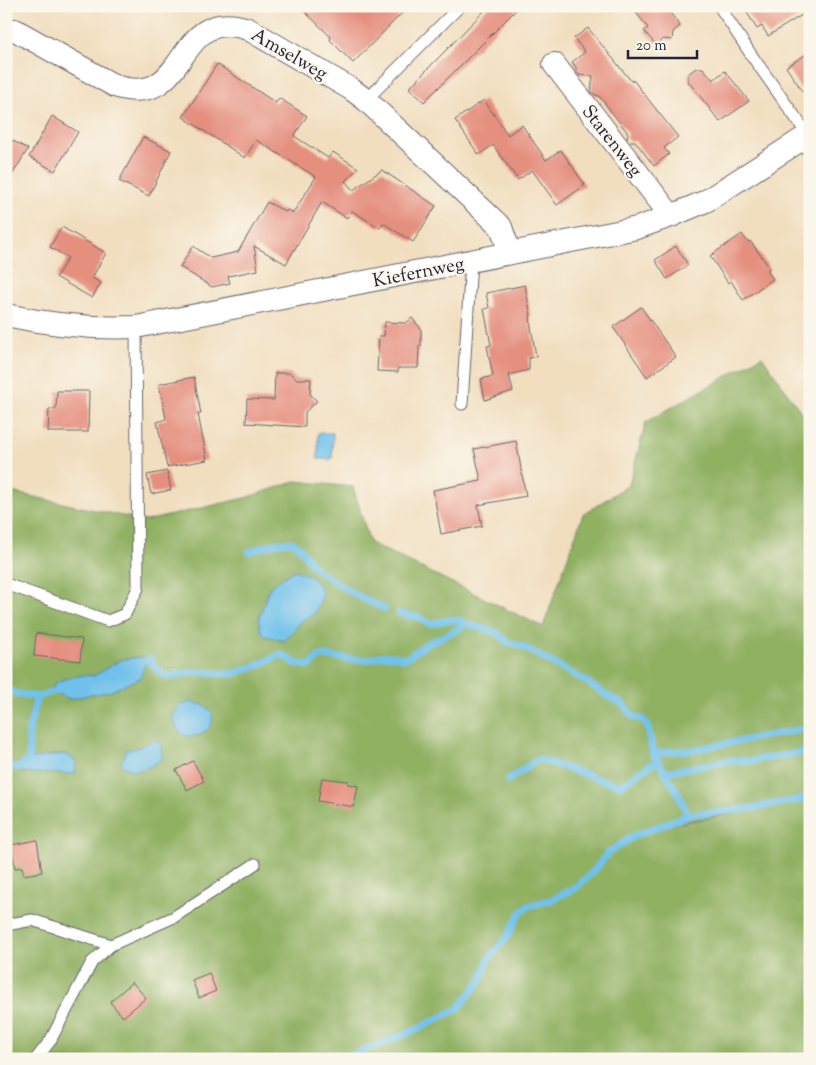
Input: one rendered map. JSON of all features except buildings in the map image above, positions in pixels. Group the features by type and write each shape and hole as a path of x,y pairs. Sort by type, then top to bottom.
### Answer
{"street":[{"name":"Amselweg","path":"6,30 16,30 115,86 129,90 145,90 166,79 192,42 201,33 223,24 248,29 351,89 366,100 501,227 510,253"},
{"name":"Starenweg","path":"554,64 671,216"},
{"name":"Kiefernweg","path":"6,315 61,326 136,327 637,228 706,201 809,134"}],"lane":[{"path":"366,100 460,6"},
{"name":"Kiefernweg","path":"719,6 752,56 809,134"},
{"path":"462,404 471,261"},
{"path":"6,584 108,621 125,614 131,604 138,588 136,327"},
{"path":"36,1059 50,1041 92,962 111,945 174,917 255,864"},
{"path":"6,925 32,920 111,945"}],"green space":[{"path":"762,356 810,425 810,1059 6,1059 6,491 146,521 245,498 296,481 353,487 370,543 543,627 583,514 629,485 646,422","holes":["310,575 321,589 315,614 303,620 284,641 265,636 259,618 270,587","212,715 208,727 199,735 188,736 177,728","66,754 76,761 75,773 22,773 50,755","748,811 659,827 622,845 658,825"]}],"water":[{"path":"318,433 333,433 332,459 318,459"},
{"path":"294,570 312,578 321,589 323,594 315,614 303,620 284,641 265,636 260,629 259,618 270,587"},
{"path":"140,657 147,660 140,678 111,691 69,699 52,691 54,684 65,679 83,675 94,676 120,660"},
{"path":"191,702 204,705 213,714 212,723 209,728 195,736 180,733 173,716 179,706"},
{"path":"154,740 161,743 162,759 147,768 136,771 126,768 121,764 126,750 137,748"},
{"path":"66,754 76,761 75,774 22,773 19,763 29,759"}],"waterway":[{"path":"249,552 269,545 294,543 300,548 310,563 328,578 385,609"},
{"path":"399,613 416,616 430,624 458,620 498,633 506,641 523,647 622,703 633,717 642,719 647,724 653,753 678,793 688,815"},
{"path":"140,663 150,659 156,669 168,677 193,672 233,674 259,665 281,654 297,664 310,666 320,656 358,660 368,660 380,656 404,659 425,645 466,624"},
{"path":"6,689 17,694 37,697"},
{"path":"6,768 20,767 29,759 29,729 37,697 59,690"},
{"path":"653,753 692,750 810,728"},
{"path":"666,772 734,760 751,761 810,751"},
{"path":"508,780 539,759 620,786 658,760"},
{"path":"343,1059 416,1030 459,1008 482,979 488,960 508,936 519,915 528,906 551,900 576,888 594,871 608,853 634,836 688,815 746,809 810,798"}]}
